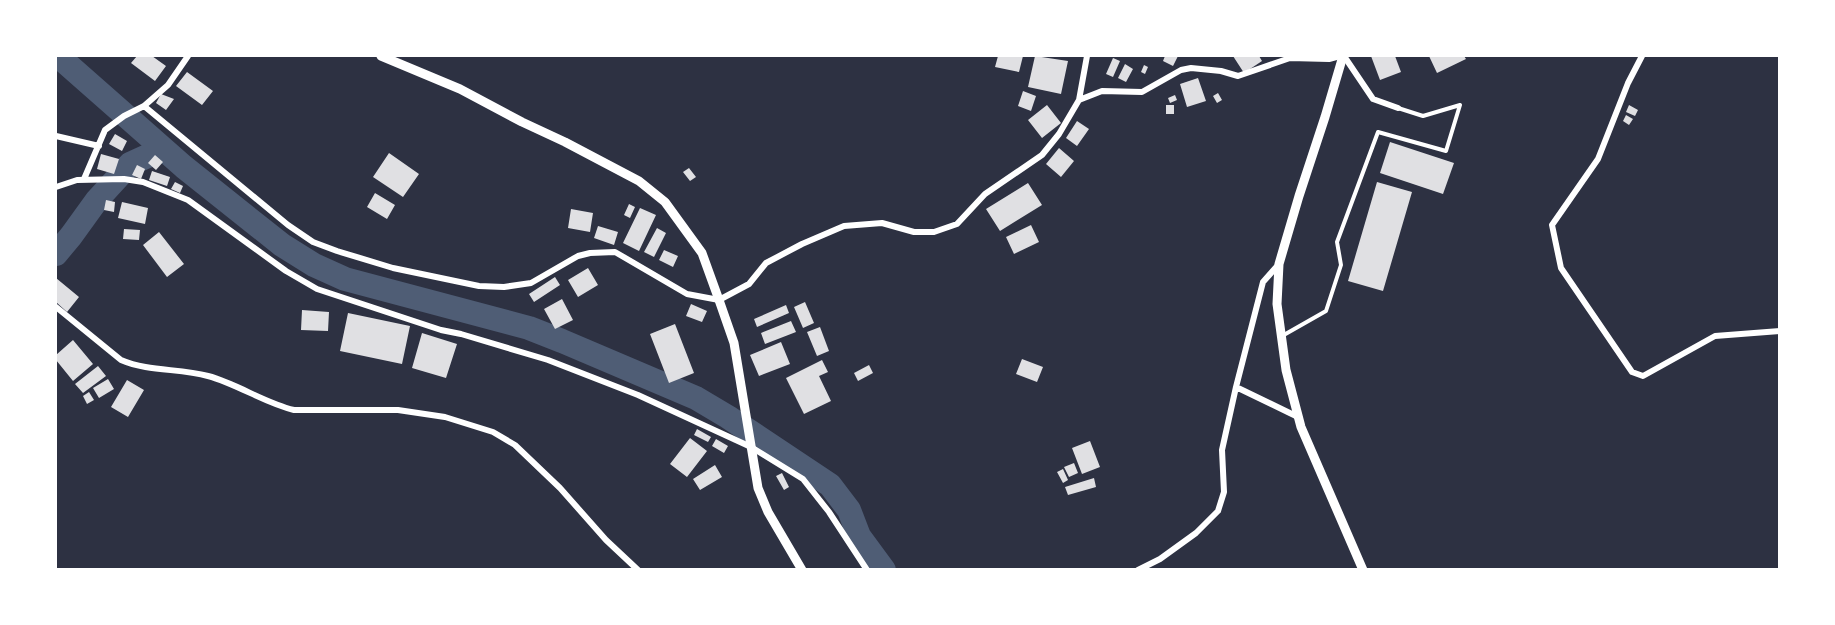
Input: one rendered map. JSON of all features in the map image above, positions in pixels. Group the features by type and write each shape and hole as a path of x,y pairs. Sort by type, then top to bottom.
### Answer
{"street":[{"path":"84,179 105,130 124,116 144,106 168,85 188,56"},
{"path":"381,56 460,89 639,181 665,202 702,254 734,343 758,488 802,570"},
{"path":"144,106 288,225 313,242 337,251 393,268 479,286 504,287 531,282 578,256 615,252 687,294 719,300 749,284 766,263 844,226 882,223 914,232 934,232 957,224 985,194 1042,155 1059,134 1079,100 1087,56"},
{"path":"1079,100 1102,91 1143,92 1181,70 1191,68 1214,70 1238,76 1290,58 1311,60 1342,56"},
{"path":"1342,56 1373,99 1398,108"},
{"path":"1342,56 1279,264 1278,304 1286,370 1301,427 1363,570"},
{"path":"1642,56 1628,83 1598,159 1552,225 1561,268 1632,372 1643,376 1715,336 1779,331"},
{"path":"56,136 99,146"},
{"path":"56,188 84,179 124,179 143,182 188,200 286,271 317,289 441,330 548,360 750,442 803,479 829,512 867,570"},
{"path":"1138,570 1160,559 1196,533 1218,511 1224,492 1222,450 1236,387 1263,282 1279,264"},
{"path":"56,307 121,360 134,366 208,375 279,406 294,410 398,410 445,417 493,432 515,445 560,488 606,540 638,570"},
{"path":"1236,387 1298,417"}],"lane":[{"path":"1282,337 1326,311 1341,265 1337,242 1378,132 1446,150 1460,105 1423,116 1398,108"}],"building":[{"path":"137,56 152,56 166,66 155,81 131,63"},
{"path":"998,56 1023,56 1019,72 995,67"},
{"path":"1035,56 1068,61 1061,94 1028,87"},
{"path":"1165,56 1178,56 1173,66 1163,61"},
{"path":"1233,56 1259,56 1262,61 1244,73"},
{"path":"1371,56 1395,56 1401,72 1380,80"},
{"path":"1429,56 1464,56 1466,59 1437,73"},
{"path":"1113,58 1120,61 1113,77 1106,74"},
{"path":"1125,64 1133,69 1126,82 1118,78"},
{"path":"1144,65 1148,67 1145,74 1141,72"},
{"path":"187,72 213,91 202,105 176,86"},
{"path":"1198,78 1206,101 1187,107 1180,84"},
{"path":"1023,91 1036,96 1031,111 1018,106"},
{"path":"1218,93 1222,100 1217,103 1213,96"},
{"path":"161,94 174,99 166,110 156,103"},
{"path":"1175,95 1177,100 1170,103 1168,98"},
{"path":"1047,105 1061,123 1042,138 1028,120"},
{"path":"1166,105 1174,105 1174,114 1166,114"},
{"path":"1629,105 1638,110 1635,116 1626,112"},
{"path":"1626,115 1633,119 1629,125 1623,121"},
{"path":"1077,121 1089,129 1077,146 1066,138"},
{"path":"115,134 127,141 122,151 109,144"},
{"path":"1390,142 1454,163 1443,194 1380,173"},
{"path":"1059,148 1074,161 1061,177 1046,164"},
{"path":"389,153 419,174 403,197 373,177"},
{"path":"101,154 119,159 114,174 97,169"},
{"path":"155,155 163,162 156,170 148,163"},
{"path":"137,165 145,169 141,179 132,175"},
{"path":"689,168 696,177 690,181 683,172"},
{"path":"152,171 170,177 167,186 149,180"},
{"path":"175,182 183,186 180,193 171,189"},
{"path":"1377,182 1412,192 1383,291 1348,281"},
{"path":"1028,183 1042,205 1000,231 986,209"},
{"path":"375,193 395,205 387,219 367,207"},
{"path":"106,200 115,202 114,212 104,210"},
{"path":"122,202 148,208 145,224 118,218"},
{"path":"629,204 635,207 630,218 624,215"},
{"path":"640,208 656,215 639,251 623,243"},
{"path":"571,209 593,213 590,232 568,228"},
{"path":"1031,225 1039,242 1014,254 1006,237"},
{"path":"598,226 618,232 614,245 594,238"},
{"path":"657,228 666,233 654,257 644,252"},
{"path":"124,229 140,230 139,240 123,239"},
{"path":"159,232 184,264 167,277 143,245"},
{"path":"664,250 678,256 673,267 659,260"},
{"path":"588,268 598,285 578,297 568,280"},
{"path":"555,277 560,285 534,302 529,294"},
{"path":"56,278 79,297 67,312 56,302"},
{"path":"562,299 573,320 555,329 544,309"},
{"path":"805,302 814,323 803,328 794,307"},
{"path":"691,304 707,311 702,322 686,316"},
{"path":"786,305 789,313 757,327 754,319"},
{"path":"302,310 329,312 328,331 301,330"},
{"path":"348,313 410,326 402,364 340,351"},
{"path":"791,321 796,332 765,344 761,333"},
{"path":"675,324 694,373 669,383 650,334"},
{"path":"820,327 829,351 817,356 807,332"},
{"path":"422,333 457,344 446,378 412,368"},
{"path":"73,340 93,364 73,381 56,360 56,355"},
{"path":"781,342 790,364 759,376 750,355"},
{"path":"1022,359 1043,367 1037,382 1016,374"},
{"path":"822,360 828,372 819,376 831,401 804,414 786,378"},
{"path":"869,365 873,373 858,381 854,373"},
{"path":"98,366 106,376 83,393 75,384"},
{"path":"108,379 114,389 99,398 93,388"},
{"path":"127,380 144,390 128,417 111,407"},
{"path":"89,392 94,400 87,404 83,396"},
{"path":"697,429 711,437 708,442 694,435"},
{"path":"690,438 707,451 687,477 670,464"},
{"path":"716,439 728,446 724,453 712,446"},
{"path":"1090,441 1100,467 1082,474 1072,448"},
{"path":"1074,463 1078,473 1069,477 1064,467"},
{"path":"715,465 722,477 700,490 693,479"},
{"path":"1063,469 1068,480 1063,483 1057,472"},
{"path":"782,473 789,487 784,490 776,476"},
{"path":"1094,478 1096,487 1068,495 1065,487"}],"waterway":[{"path":"58,56 184,167 282,245 314,265 345,279 529,328 696,398 728,417 830,485 849,510 859,536 884,570"},
{"path":"56,254 97,200 130,164 163,149"}]}
